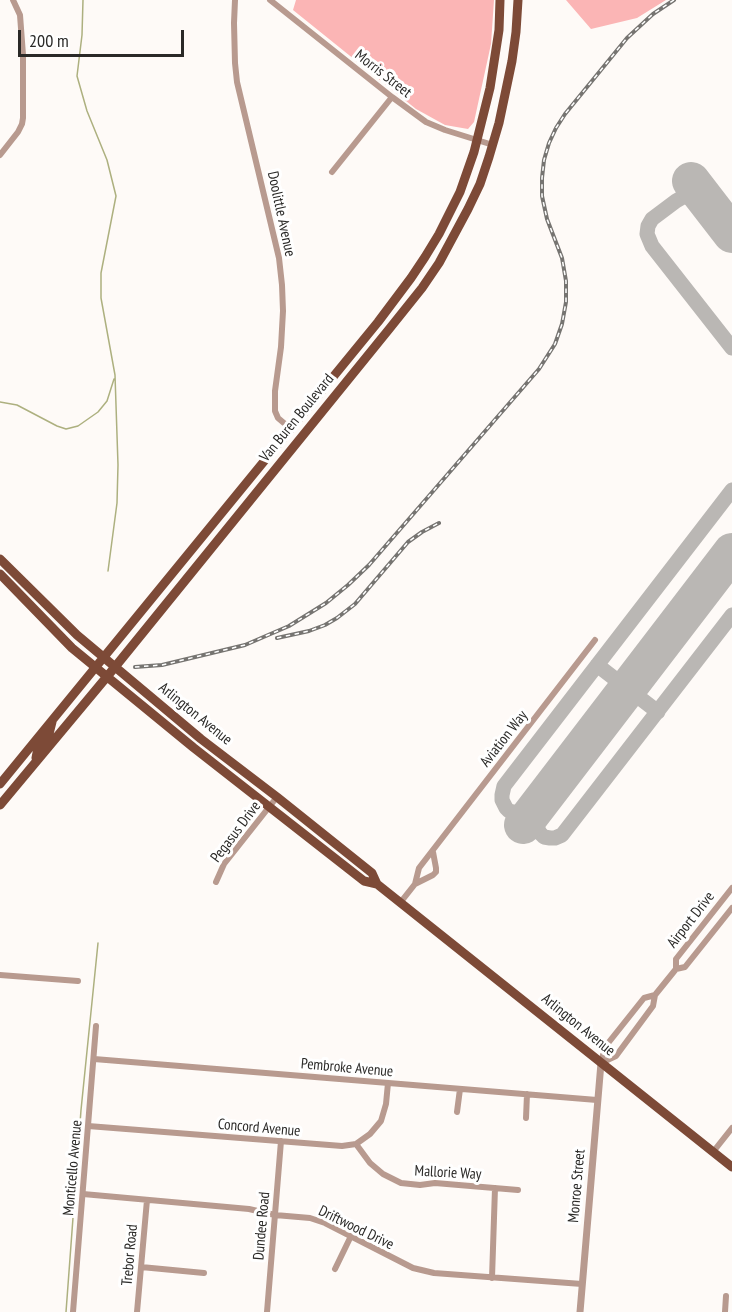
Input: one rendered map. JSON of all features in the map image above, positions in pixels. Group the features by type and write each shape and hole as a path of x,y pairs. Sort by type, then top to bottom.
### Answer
{"main road":[{"name":"Van Buren Boulevard","path":"0,784 378,322 426,257 468,173 490,88 499,30 500,0"},
{"name":"Van Buren Boulevard","path":"1,804 107,677 422,288 448,247 468,209 480,184 493,145 512,61 518,0"},
{"name":"Arlington Avenue","path":"2,562 67,625 201,739 372,873 377,884 400,903 732,1167"},
{"name":"Arlington Avenue","path":"0,574 61,638 107,677 364,881 377,884"},
{"path":"37,760 37,751 49,734 52,720"},
{"path":"1,804 8,786 27,763 26,752"}],"street":[{"path":"0,154 18,132 23,118 23,55 20,15 13,0"},
{"name":"Doolittle Avenue","path":"235,0 234,36 237,82 279,258 282,285 281,347 275,390 275,411 278,418 291,429"},
{"name":"Morris Street","path":"270,0 410,111 433,125 493,145"},
{"path":"332,172 392,97"},
{"name":"Aviation Way","path":"415,884 418,868 433,852 595,640"},
{"name":"Pegasus Drive","path":"216,882 224,864 277,797"},
{"name":"Aviation Way","path":"400,903 415,884 436,872 433,852"},
{"name":"Airport Drive","path":"676,969 676,959 732,888"},
{"name":"Airport Drive","path":"601,1063 616,1056 653,1006 655,995 676,969 685,967 732,908"},
{"path":"0,975 78,981"},
{"name":"Airport Drive","path":"601,1063 605,1047 644,998 655,995"},
{"name":"Monticello Avenue","path":"73,1312 96,1026"},
{"name":"Pembroke Avenue","path":"94,1059 597,1100"},
{"name":"Monroe Street","path":"580,1312 601,1063"},
{"path":"356,1144 370,1134 381,1121 386,1104 388,1083"},
{"path":"458,1112 460,1089"},
{"path":"526,1118 527,1094"},
{"name":"Concord Avenue","path":"88,1126 281,1142 342,1146 356,1144"},
{"path":"713,1152 732,1128"},
{"name":"Dundee Road","path":"267,1312 281,1142"},
{"name":"Mallorie Way","path":"356,1144 370,1163 383,1174 401,1183 420,1185 435,1183 518,1190"},
{"path":"492,1278 495,1188"},
{"name":"Driftwood Drive","path":"82,1194 249,1209 275,1215 310,1218 325,1223 412,1268 434,1273 582,1284"},
{"name":"Trebor Road","path":"137,1312 147,1200"},
{"path":"334,1269 351,1236"},
{"path":"141,1267 204,1273"},
{"path":"725,1312 726,1296"}],"shaded area":[{"path":"296,0 494,0 491,44 474,122 468,129 445,125 416,109 293,10"},
{"path":"566,0 666,0 637,18 591,29"}],"waterway":[{"path":"83,0 77,76 87,111 107,160 116,196 101,273 101,298 115,375 118,465 117,503 108,571"},
{"path":"0,402 17,405 66,429 78,426 98,412 107,401 114,379"},
{"path":"66,1312 81,1110 98,943"}],"taxiway":[{"path":"703,197 683,197 676,201 652,219 647,234 652,246 732,348"},
{"path":"732,490 504,786 502,800 506,808 519,813 536,808 536,825 540,833 550,838 562,835 732,615"},
{"path":"597,665 658,712"}],"runway":[{"path":"691,181 732,234"},
{"path":"523,825 732,552"}],"railway":[{"path":"135,667 162,665 245,645 289,626 326,603 369,565 539,369 555,344 566,302 566,281 562,258 547,219 542,196 544,160 549,143 565,114 627,38 653,14 674,0"},
{"path":"277,638 309,631 337,618 355,604 408,542 439,523"}]}
